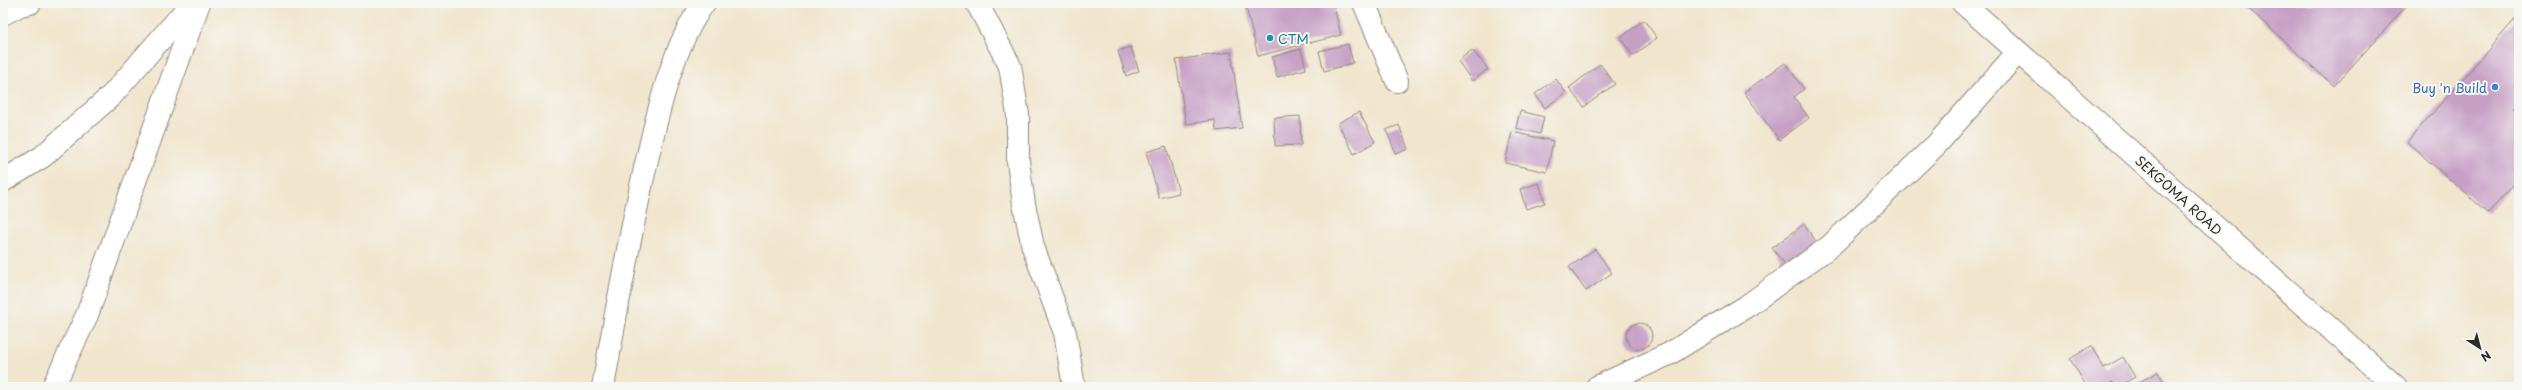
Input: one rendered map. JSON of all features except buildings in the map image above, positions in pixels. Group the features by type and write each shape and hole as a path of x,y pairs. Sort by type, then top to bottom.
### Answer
{"main road":[{"path":"3,181 42,157 112,95 192,3"},
{"path":"53,387 87,315 199,3"},
{"path":"603,387 627,248 660,101 692,19 704,3"},
{"path":"977,3 1010,66 1018,115 1018,161 1024,204 1033,247 1065,333 1074,387"},
{"path":"1364,3 1397,81"},
{"name":"SEKGOMA ROAD","path":"1963,3 2396,387"},
{"path":"1596,387 1669,354 1747,306 1829,247 1936,145 2018,52"}],"place":[{"name":"CTM","path":"1270,38"},
{"name":"Buy 'n Build","path":"2495,87"}]}
